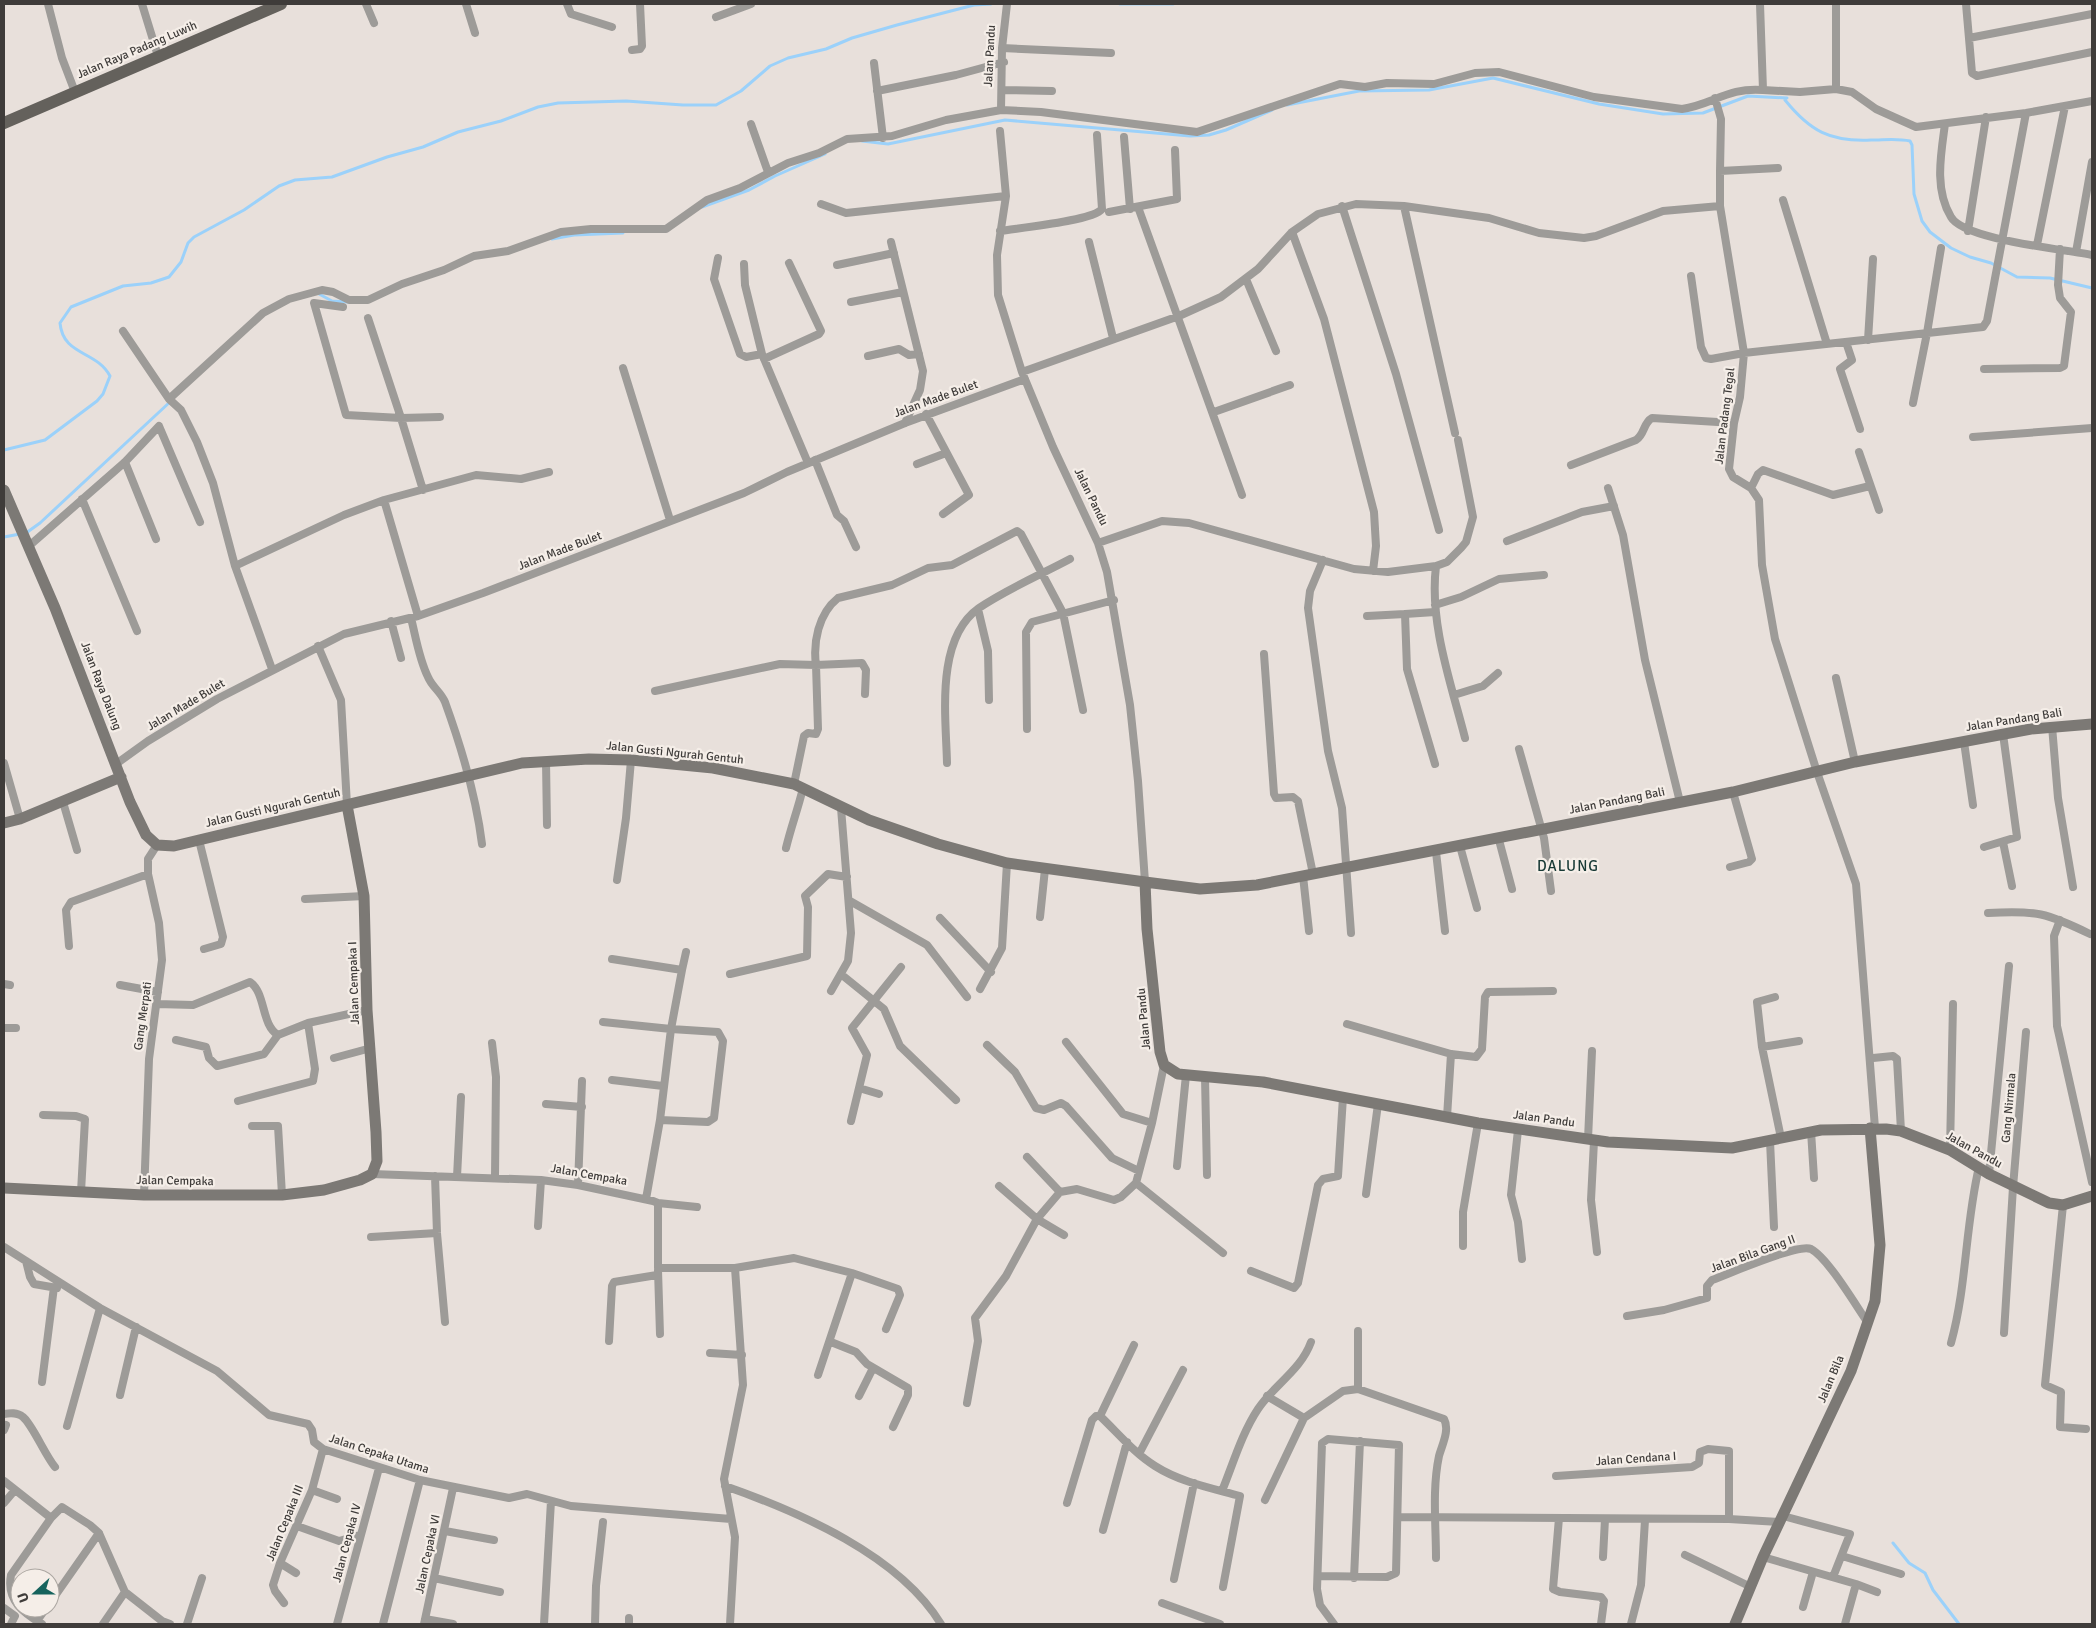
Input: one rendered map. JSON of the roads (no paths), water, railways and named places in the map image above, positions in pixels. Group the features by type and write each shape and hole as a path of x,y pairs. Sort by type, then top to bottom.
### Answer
{"main road":[{"name":"Jalan Raya Padang Luwih","path":"4,123 281,4"}],"street":[{"path":"48,4 62,58 75,92"},
{"path":"142,4 158,56"},
{"path":"366,4 374,23"},
{"path":"466,4 475,32"},
{"path":"567,4 571,14 612,27"},
{"path":"632,50 640,50 642,46 640,4"},
{"path":"716,17 751,4"},
{"name":"Jalan Pandu","path":"1001,110 1004,62 1002,48 1007,4"},
{"path":"1760,4 1763,90"},
{"path":"1836,4 1836,89"},
{"path":"1966,4 1972,73 1977,76 2092,52"},
{"path":"1969,38 2092,14"},
{"path":"1002,48 1112,54"},
{"path":"877,91 956,75 1004,62"},
{"path":"874,63 883,138"},
{"path":"169,399 263,313 289,299 322,290 333,292 349,300 368,300 402,284 444,270 474,256 508,251 561,232 591,229 666,229 702,204 740,188 788,163 818,153 847,139 883,138 946,120 1001,110 1041,112 1197,132 1340,84 1365,87 1387,84 1434,84 1475,72 1500,72 1594,97 1682,109 1741,90 1800,92 1836,89 1854,92 1876,109 1916,128 2026,113 2092,101"},
{"path":"1002,90 1052,91"},
{"name":"Jalan Padang Tegal","path":"1715,98 1720,116 1724,171 1720,206 1744,353 1740,397 1734,423 1729,469 1732,477 1751,488"},
{"path":"2037,245 2065,106"},
{"path":"1691,276 1701,347 1706,358 1711,359 1744,353 1976,328 1986,325 2026,113"},
{"path":"1968,231 1986,117"},
{"path":"751,124 768,172"},
{"path":"1945,124 1940,168 1942,193 1951,218 1957,225 1968,231 2003,239 2092,255"},
{"name":"Jalan Pandu","path":"1000,132 1006,196 996,272 998,295 1024,376 1052,448 1098,543 1114,600 1130,705 1138,781 1147,929 1164,1065 1171,1072 1186,1075 1263,1082 1478,1123 1591,1140 1732,1148 1810,1131 1872,1128 1901,1132 1950,1150 1984,1171 2038,1199 2063,1205"},
{"path":"1000,231 1084,218 1099,213 1102,209 1097,135"},
{"path":"1124,138 1130,209"},
{"path":"1110,212 1177,199 1175,150"},
{"path":"2076,252 2092,162"},
{"path":"1724,171 1778,168"},
{"path":"821,204 846,214 1006,196"},
{"path":"1783,200 1827,344"},
{"name":"Jalan Made Bulet","path":"116,764 196,712 318,646 354,630 414,617 744,493 904,422 1024,376 1113,338 1179,316 1221,297 1246,279 1292,232 1318,214 1342,206 1369,203 1404,206 1489,218 1538,233 1584,238 1596,236 1663,211 1720,206"},
{"path":"1342,206 1396,374 1439,530"},
{"path":"1098,543 1167,521 1189,523 1354,569 1398,572 1436,566 1447,562 1461,548 1466,542 1473,517 1457,436 1404,206"},
{"path":"1138,207 1214,412 1242,495"},
{"path":"1292,232 1324,319 1374,512 1376,546 1373,571"},
{"path":"891,242 923,371 922,384 904,422"},
{"path":"1089,242 1113,338"},
{"path":"1913,403 1928,333 1941,248"},
{"path":"1984,369 2064,367 2071,312 2060,300 2058,281 2060,249"},
{"path":"837,265 894,253"},
{"path":"718,258 714,279 740,354 746,357 763,356 819,334 821,331 790,263"},
{"path":"1868,340 1873,259"},
{"path":"744,264 745,285 763,356 837,515 844,522 856,547"},
{"path":"1246,279 1276,351"},
{"path":"851,302 903,292"},
{"path":"343,308 314,303 346,415 401,418 440,417"},
{"path":"368,318 401,418 422,490"},
{"path":"123,331 169,399 181,410 197,442 214,483 235,566 272,670"},
{"path":"1846,342 1852,360 1840,369 1860,429"},
{"path":"868,356 899,349 909,355 919,354"},
{"path":"623,368 670,520"},
{"path":"1214,412 1290,385"},
{"path":"926,414 969,495 943,514"},
{"path":"1571,466 1640,438 1648,420 1652,418 1734,423"},
{"path":"29,546 125,462 159,426 200,522"},
{"path":"1973,437 2092,428"},
{"path":"1859,452 1879,510"},
{"path":"917,464 946,453"},
{"path":"125,462 156,539"},
{"path":"1870,486 1833,495 1763,470 1751,488 1759,500 1762,565 1773,632 1817,772 1850,865 1858,895 1872,1128"},
{"path":"235,566 344,515 384,500 476,475 521,479 549,472"},
{"path":"1608,488 1623,535 1645,660 1680,802"},
{"name":"Jalan Raya Dalung","path":"4,490 29,546 121,777"},
{"path":"82,499 138,631"},
{"path":"384,500 414,617 425,669 428,678 444,700 470,777 477,807 482,844"},
{"path":"1507,541 1582,512 1614,506"},
{"path":"786,848 791,827 795,822 804,736 808,733 816,734 818,729 814,643 816,634 830,606 838,598 892,586 928,568 952,565 1015,531 1021,534 1064,613 1083,710"},
{"path":"947,763 945,704 948,664 959,630 978,609 1070,559"},
{"path":"1323,560 1310,592 1308,608 1328,751 1341,798 1351,933"},
{"path":"1436,566 1434,585 1435,609 1465,738"},
{"path":"1367,616 1405,614 1435,609 1498,579 1544,575"},
{"path":"1027,729 1027,628 1032,622 1114,600"},
{"path":"978,609 988,651 989,700"},
{"path":"1405,614 1407,669 1435,764"},
{"path":"391,621 400,658"},
{"path":"318,646 341,700 347,806"},
{"path":"1264,654 1274,794 1278,798 1296,798 1299,804 1308,875 1308,931"},
{"path":"655,690 780,664 816,666 862,663 866,670 865,694"},
{"path":"1454,696 1483,686 1498,673"},
{"path":"1836,678 1855,762"},
{"name":"Jalan Pandang Bali","path":"1143,881 1200,888 1242,888 1499,840 1541,829 1733,792 1855,762 2052,726 2092,724"},
{"path":"2052,726 2058,798 2073,887"},
{"path":"1984,847 2017,837 2018,832 2003,734"},
{"path":"1964,742 1974,805"},
{"path":"1519,749 1541,829 1551,891"},
{"name":"Jalan Gusti Ngurah Gentuh","path":"156,845 169,846 200,840 470,777 522,763 589,759 631,760 721,769 799,786 869,820 938,844 1007,863 1143,881"},
{"path":"617,880 626,818 631,760"},
{"path":"546,761 547,825"},
{"path":"4,763 20,819"},
{"path":"4,822 20,819 121,777 142,828 156,845"},
{"path":"1730,867 1752,859 1733,792"},
{"path":"63,802 77,850"},
{"name":"Jalan Cempaka I","path":"347,806 364,896 367,1010 377,1161 372,1174"},
{"path":"831,991 842,975 850,948 850,901 841,808"},
{"path":"200,840 223,937 221,944 204,949"},
{"path":"1499,840 1512,890"},
{"path":"2003,842 2012,886"},
{"name":"Gang Merpati","path":"144,1194 149,1058 157,1004 161,939 148,874 148,859 156,845"},
{"path":"1460,846 1478,908"},
{"path":"1436,852 1445,931"},
{"path":"980,989 991,972 1002,948 1007,863"},
{"path":"1040,918 1045,869"},
{"path":"69,946 66,910 71,902 148,874"},
{"path":"730,974 807,956 808,907 805,896 828,874 847,877"},
{"path":"305,899 364,896"},
{"path":"850,901 927,945 967,997"},
{"path":"1988,913 2028,912 2060,920 2090,934"},
{"path":"940,918 991,972"},
{"path":"2060,920 2054,936 2057,1026 2092,1182"},
{"path":"646,1199 660,1120 671,1029 686,952"},
{"path":"612,959 682,970"},
{"path":"1951,1343 1960,1304 1970,1203 1984,1171 2010,966"},
{"path":"851,1121 866,1051 852,1028 901,967"},
{"path":"842,975 887,1014 900,1046 956,1100"},
{"path":"157,1004 192,1005 250,982 258,992 272,1030 278,1035"},
{"path":"120,985 158,992"},
{"path":"1347,1024 1451,1054 1473,1058 1480,1053 1485,996 1488,992 1553,991"},
{"path":"1774,1227 1776,1139 1757,1002 1775,997"},
{"path":"1950,1150 1954,1004"},
{"path":"176,1040 206,1047 209,1058 217,1066 264,1054 278,1035 308,1023 367,1010"},
{"path":"603,1022 671,1029 716,1031 724,1041 714,1118 708,1122 660,1120"},
{"path":"238,1101 313,1082 316,1078 308,1023"},
{"path":"4,1028 16,1028"},
{"name":"Gang Nirmala","path":"2004,1333 2013,1187 2026,1032"},
{"path":"1762,1047 1799,1041"},
{"path":"1066,1042 1123,1114 1152,1123"},
{"path":"492,1044 496,1077 495,1177"},
{"path":"986,1046 1015,1072 1036,1108 1044,1110 1061,1103 1066,1106 1112,1158 1139,1171"},
{"path":"334,1058 371,1048"},
{"path":"1592,1051 1591,1200 1597,1252"},
{"path":"1447,1117 1451,1054"},
{"path":"1873,1058 1893,1056 1897,1058 1901,1132"},
{"path":"967,1403 978,1340 975,1318 1006,1276 1037,1219 1060,1192 1077,1189 1108,1199 1123,1195 1136,1183 1152,1123 1164,1065"},
{"path":"1177,1166 1186,1075"},
{"path":"1205,1077 1207,1175"},
{"path":"612,1080 663,1086"},
{"path":"578,1185 582,1081"},
{"path":"859,1088 879,1094"},
{"path":"457,1177 461,1097"},
{"path":"1252,1271 1294,1288 1298,1283 1318,1185 1326,1178 1338,1176 1343,1097"},
{"path":"546,1104 582,1107"},
{"path":"1366,1194 1378,1104"},
{"path":"43,1115 76,1116 85,1119 81,1192"},
{"path":"1463,1246 1463,1212 1478,1123"},
{"path":"252,1126 278,1126 282,1195"},
{"name":"Jalan Bila","path":"1736,1624 1763,1557 1851,1370 1875,1301 1880,1267 1872,1128"},
{"path":"1518,1130 1510,1195 1518,1222 1522,1259"},
{"path":"1810,1131 1814,1178"},
{"path":"1027,1157 1060,1192"},
{"name":"Jalan Cempaka","path":"4,1188 144,1194 282,1195 324,1190 360,1180 372,1174 495,1177 578,1185 658,1203 697,1207"},
{"path":"435,1176 437,1233 445,1322"},
{"path":"538,1226 541,1180"},
{"path":"1136,1183 1223,1253"},
{"path":"999,1186 1037,1219 1064,1235"},
{"path":"2086,1429 2060,1427 2061,1392 2045,1385 2063,1205 2092,1196"},
{"path":"658,1203 660,1334"},
{"path":"371,1237 437,1233"},
{"name":"Jalan Cepaka Utama","path":"4,1247 100,1308 228,1378 258,1408 269,1415 308,1424 312,1430 314,1442 323,1449 420,1480 509,1498 527,1494 551,1501 610,1510 731,1519"},
{"name":"Jalan Bila Gang II","path":"1627,1316 1664,1310 1707,1298 1706,1286 1712,1280 1778,1255 1803,1248 1812,1250 1828,1265 1868,1323"},
{"path":"610,1342 612,1286 614,1282 658,1272 736,1268 794,1258 851,1277 898,1289 900,1295 886,1329"},
{"name":"Jalan Cepaka Utama","path":"26,1261 34,1284 71,1290"},
{"path":"730,1624 735,1537 725,1486 742,1397 742,1355 736,1268"},
{"path":"818,1375 831,1342 851,1277"},
{"path":"42,1382 54,1288"},
{"path":"67,1426 100,1308"},
{"path":"120,1395 136,1327"},
{"path":"1358,1331 1358,1389"},
{"path":"831,1342 856,1352 873,1368 908,1388 908,1395 893,1426"},
{"path":"1222,1491 1249,1425 1267,1396 1304,1358 1311,1342"},
{"path":"1067,1503 1092,1420 1096,1416 1100,1416 1134,1345"},
{"path":"710,1353 742,1355"},
{"path":"859,1396 873,1368"},
{"path":"1139,1454 1183,1370"},
{"path":"1265,1500 1304,1418 1343,1391 1358,1389 1444,1419 1447,1428 1439,1459 1435,1518 1436,1558"},
{"path":"1267,1396 1304,1418"},
{"path":"4,1414 16,1414 24,1417 46,1456 55,1467"},
{"path":"1100,1416 1139,1454 1164,1471 1194,1483 1240,1496 1223,1587"},
{"path":"1318,1576 1387,1577 1396,1573 1399,1517 1399,1445 1328,1439 1321,1444 1318,1576 1318,1600 1334,1624"},
{"path":"1354,1578 1360,1441"},
{"path":"1103,1530 1127,1442"},
{"name":"Jalan Cepaka III","path":"284,1603 273,1588 280,1563 312,1490 323,1449"},
{"name":"Jalan Cendana I","path":"1556,1476 1692,1467 1698,1463 1700,1452 1708,1449 1730,1451 1730,1519"},
{"name":"Jalan Cepaka IV","path":"336,1624 379,1468"},
{"path":"383,1624 420,1480"},
{"path":"4,1481 51,1518"},
{"path":"1174,1579 1194,1483"},
{"path":"725,1486 773,1502 874,1555 922,1596 941,1624"},
{"name":"Jalan Cepaka VI","path":"424,1621 453,1488"},
{"path":"4,1504 15,1490"},
{"path":"312,1490 337,1500"},
{"path":"544,1624 551,1501"},
{"path":"40,1623 25,1615 20,1608 10,1581 11,1575 58,1508 63,1507 99,1533 125,1592 164,1623"},
{"path":"1399,1517 1645,1520 1781,1519 1850,1534 1833,1577"},
{"path":"1559,1518 1553,1589 1560,1592 1601,1597 1604,1601 1601,1624"},
{"path":"1603,1557 1605,1519"},
{"path":"1631,1624 1641,1585 1645,1520"},
{"path":"595,1624 596,1586 603,1522"},
{"path":"297,1526 339,1542 360,1535"},
{"path":"445,1531 494,1540"},
{"path":"60,1589 99,1533"},
{"path":"1685,1555 1752,1586"},
{"path":"1842,1556 1900,1574"},
{"path":"1763,1557 1877,1592"},
{"path":"280,1563 296,1573"},
{"path":"1803,1607 1813,1572"},
{"path":"187,1624 202,1578"},
{"path":"434,1578 500,1592"},
{"path":"1845,1624 1856,1584"},
{"path":"103,1624 125,1592"},
{"path":"1162,1603 1220,1624"},
{"path":"4,1608 15,1616 12,1624"},
{"path":"424,1621 453,1624"}],"waterway":[{"path":"4,450 45,440 97,401 103,394 110,376 97,361 73,347 62,334 60,323 71,307 123,286 151,283 169,277 181,262 188,243 194,237 244,210 279,186 295,180 332,177 387,157 423,147 458,132 501,121 538,107 558,103 626,101 716,105 741,91 770,66 788,58 826,49 852,38 897,25 974,5 991,4"},
{"path":"1120,4 1173,4"},
{"path":"1287,105 1359,91 1429,90 1493,78 1599,104 1663,114 1703,113 1748,96 1787,98"},
{"path":"1785,100 1812,127 1832,136 1857,140 1895,139 1910,141 1912,145 1914,194 1922,221 1930,232 1951,248 1970,257 1991,263 2017,277 2050,278 2092,288"},
{"path":"862,141 888,144 1005,120 1190,136 1209,135 1226,130 1272,110"},
{"path":"702,207 749,190 775,176 825,154"},
{"path":"552,239 574,235 623,233"},
{"path":"319,294 332,301 348,302"},
{"path":"26,533 40,523 171,401"},
{"path":"4,537 20,534"},
{"path":"1893,1543 1909,1563 1925,1573 1933,1590 1959,1624"}],"district":[{"name":"DALUNG","path":"1568,866"}]}
